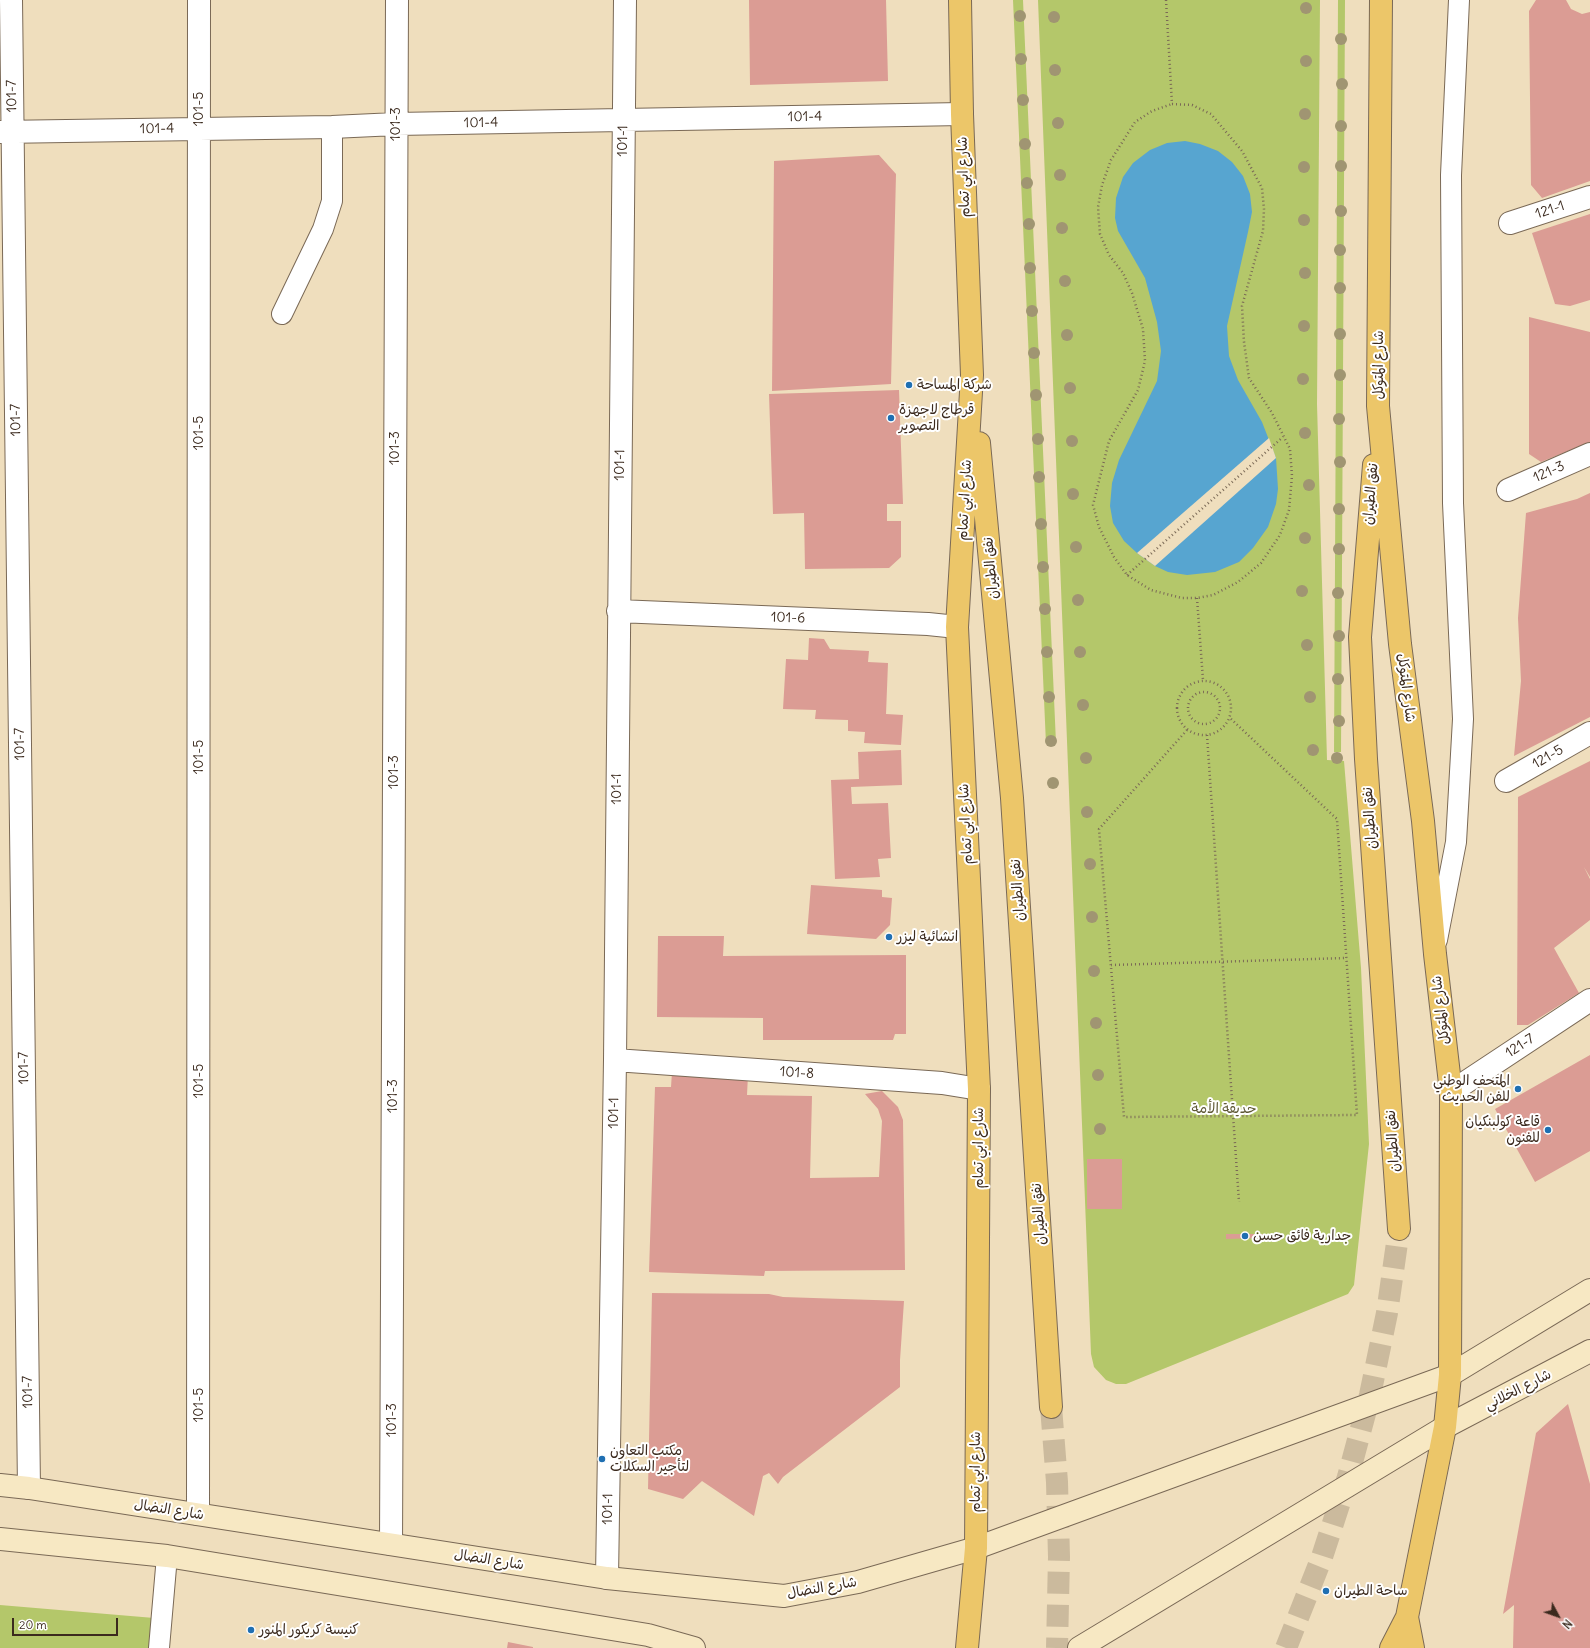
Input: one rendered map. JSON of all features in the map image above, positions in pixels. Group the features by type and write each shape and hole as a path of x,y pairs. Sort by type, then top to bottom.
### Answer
{"main road":[{"name":"شارع ابي تمام","path":"960,0 962,114 972,375 957,627 979,1088 976,1548 967,1648"},
{"name":"شارع المتوكل","path":"1381,0 1378,406 1400,644 1423,821 1435,954 1451,1092 1450,1375"},
{"name":"نفق الطيران","path":"972,375 1012,798 1051,1407"},
{"name":"نفق الطيران","path":"1378,406 1360,638 1366,767 1399,1229"},
{"path":"976,1548 1450,1375 1590,1290"},
{"name":"شارع الخلاني","path":"1445,1427 1590,1351"},
{"path":"1391,1648 1407,1617 1445,1427 1450,1375"},
{"path":"1079,1648 1445,1427"},
{"name":"شارع النضال","path":"0,1485 29,1488 607,1578 784,1596 858,1582 976,1548"},
{"path":"0,1539 167,1556 694,1648"},
{"path":"1407,1617 1413,1648"}],"street":[{"name":"101-7","path":"11,0 6,132 29,1488"},
{"name":"101-5","path":"198,1514 199,0"},
{"name":"101-3","path":"391,1544 396,0"},
{"name":"101-1","path":"607,1578 615,1060 618,612 625,0"},
{"name":"101-4","path":"6,132 962,114"},
{"name":"121-1","path":"1510,223 1590,197"},
{"name":"121-3","path":"1508,490 1590,454"},
{"name":"101-6","path":"618,612 928,624 957,627"},
{"name":"121-5","path":"1506,781 1590,733"},
{"name":"121-7","path":"1451,1092 1590,1000"},
{"name":"101-8","path":"615,1060 942,1083 979,1088"}],"lane":[{"path":"1435,954 1456,842 1463,719 1453,503 1451,175 1459,0"},
{"path":"282,314 323,228 332,201 332,127"},
{"path":"159,1648 167,1556"}],"path":[{"path":"1166,0 1172,104"},
{"path":"1172,104 1192,105 1210,114 1242,151 1262,188 1264,209 1263,231 1242,306 1244,342 1249,378 1272,413 1290,449 1292,476 1289,510 1280,535 1261,563 1238,582 1213,595 1197,598 1182,598 1151,590 1127,575 1114,557 1099,527 1093,505 1109,441 1138,390 1145,361 1143,329 1132,293 1123,273 1109,255 1100,234 1098,207 1102,185 1111,160 1135,122 1152,111 1172,104"},
{"path":"1127,575 1283,437"},
{"path":"1197,598 1203,680"},
{"path":"1203,680 1216,683 1227,692 1232,705 1230,718 1221,730 1207,735 1197,734 1187,730 1178,719 1176,706 1180,693 1190,684 1203,680"},
{"path":"1204,692 1211,694 1217,699 1220,706 1218,714 1213,721 1206,724 1200,724 1194,721 1190,715 1188,707 1190,700 1196,694 1204,692"},
{"path":"1187,730 1099,829 1124,1118 1357,1115 1337,819 1230,718"},
{"path":"1207,735 1239,1202"},
{"path":"1111,965 1347,958"}],"green space":[{"path":"1013,0 1023,0 1056,743 1046,744"},
{"name":"حديقة الأمة","path":"1038,0 1320,0 1317,404 1327,760 1344,761 1361,968 1369,1144 1354,1285 1348,1294 1126,1384 1116,1384 1106,1380 1094,1367 1091,1354"},
{"path":"1338,0 1345,0 1341,752 1334,752"},
{"path":"0,1605 166,1619 164,1648 0,1648"}],"water":[{"path":"1185,141 1200,144 1218,151 1232,162 1243,176 1250,194 1252,212 1227,326 1229,356 1238,380 1262,422 1276,458 1278,489 1276,504 1268,527 1253,548 1239,562 1215,572 1187,575 1168,572 1155,566 1137,553 1124,541 1113,523 1110,506 1112,483 1119,460 1157,381 1161,351 1157,322 1145,278 1118,231 1115,218 1116,198 1123,177 1133,163 1150,150 1167,143"}],"pier":[{"path":"1269,438 1276,458 1155,566 1137,553"}],"building":[{"path":"749,0 886,0 888,81 750,85"},
{"path":"1536,0 1566,0 1571,9 1582,14 1590,12 1590,181 1542,198 1531,185 1529,11"},
{"path":"879,155 896,174 891,384 772,391 774,161"},
{"path":"1590,214 1590,300 1570,306 1555,304 1532,233"},
{"path":"1529,317 1590,332 1590,442 1541,462 1529,454"},
{"path":"899,390 903,504 887,504 887,521 901,521 901,557 889,568 805,569 804,513 773,514 769,394"},
{"path":"1590,493 1590,717 1514,756 1521,681 1518,618 1526,513 1577,499"},
{"path":"809,638 824,639 830,649 869,651 868,662 888,663 886,714 903,715 901,745 864,743 865,732 848,731 848,720 815,719 816,710 783,709 786,659 808,660"},
{"path":"901,750 902,785 851,787 852,804 888,803 891,858 878,859 880,877 835,879 831,780 859,779 858,752"},
{"path":"1590,761 1590,877 1584,867 1590,879 1590,920 1554,948 1579,993 1528,1025 1517,1025 1518,797"},
{"path":"811,885 882,890 882,897 892,898 890,925 876,939 807,934"},
{"path":"658,936 724,936 723,956 906,955 906,1034 895,1034 893,1040 763,1040 763,1018 657,1017"},
{"name":"قاعة كولبنكيان للفنون","path":"1590,1055 1590,1151 1535,1182 1495,1109"},
{"path":"672,1072 748,1075 747,1095 812,1096 810,1178 879,1177 882,1121 878,1109 865,1094 882,1091 898,1107 903,1120 905,1270 765,1271 764,1276 649,1272 655,1087 671,1087"},
{"path":"1087,1159 1122,1159 1122,1209 1087,1209"},
{"name":"جدارية فائق حسن","path":"1226,1234 1264,1234 1264,1238 1226,1239"},
{"path":"652,1293 769,1294 783,1297 904,1301 900,1360 900,1387 783,1477 778,1484 769,1473 763,1476 754,1516 702,1481 683,1499 648,1489"},
{"path":"1568,1404 1590,1484 1590,1648 1513,1648 1514,1605 1503,1614 1536,1433"},
{"path":"508,1642 533,1647 533,1648 507,1648"}],"tunnel":[{"path":"1286,1648 1322,1557 1348,1477 1370,1395 1387,1313 1399,1229"},
{"path":"1051,1407 1057,1482 1059,1557 1057,1648"}],"place":[{"name":"شركة المساحة","path":"909,385"},
{"name":"قرطاج لاجهزة التصوير","path":"891,418"},
{"name":"انشائية ليزر","path":"889,937"},
{"name":"المتحف الوطني للفن الحديث","path":"1518,1089"},
{"name":"قاعة كولبنكيان للفنون","path":"1548,1130"},
{"name":"جدارية فائق حسن","path":"1245,1236"},
{"name":"مكتب التعاون لتأجير السكلات","path":"602,1459"},
{"name":"ساحة الطيران","path":"1326,1591"},
{"name":"كنيسة كريكور المنور","path":"251,1630"}]}
